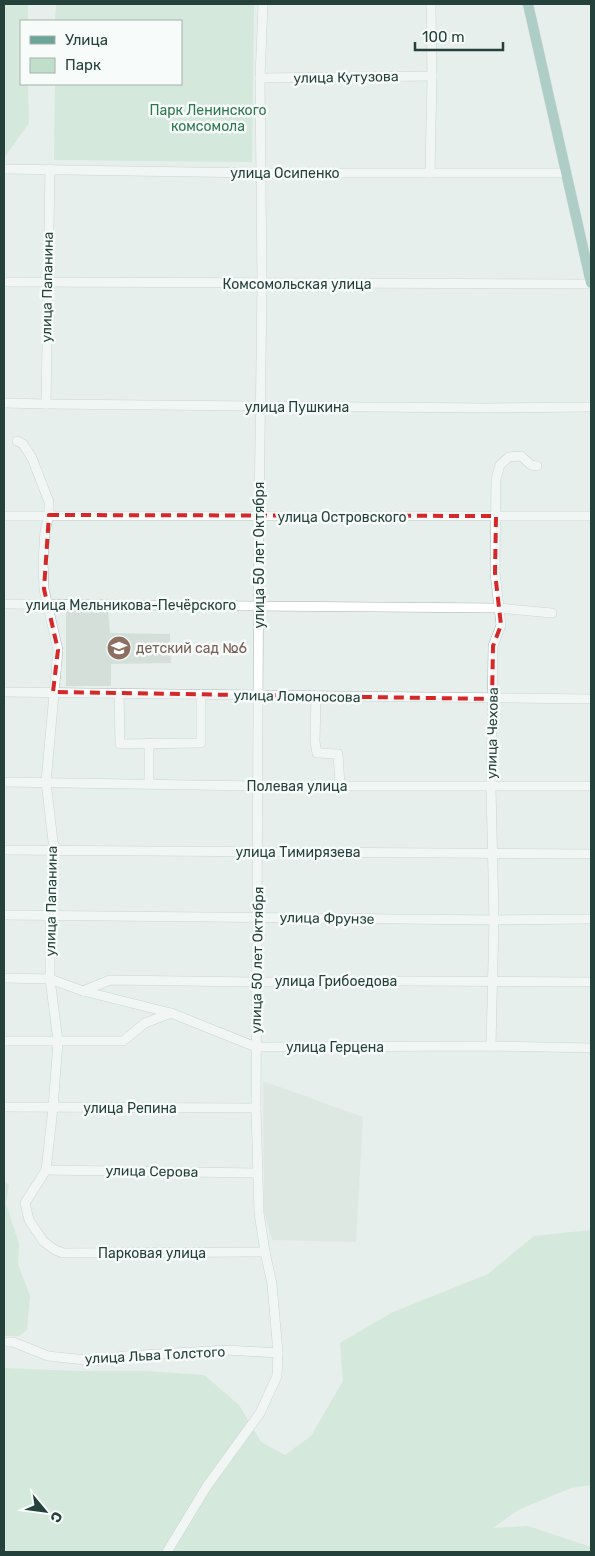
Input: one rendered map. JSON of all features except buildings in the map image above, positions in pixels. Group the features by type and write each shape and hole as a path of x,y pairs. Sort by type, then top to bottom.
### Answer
{"main road":[{"path":"528,4 591,283"}],"street":[{"name":"улица 50 лет Октября","path":"167,1552 207,1486 260,1413 277,1376 278,1353 272,1284 264,1252 259,1213 256,1108 258,606 262,284 260,78 263,4"},
{"path":"430,173 431,4"},
{"name":"улица Кутузова","path":"260,78 432,76"},
{"name":"улица Осипенко","path":"4,169 261,173 567,173"},
{"name":"улица Папанина","path":"46,404 50,169"},
{"name":"Комсомольская улица","path":"4,282 262,284 591,283"},
{"name":"улица Пушкина","path":"4,403 487,408 591,407"},
{"name":"улица Папанина","path":"17,441 24,444 32,458 49,502 43,561 44,589 58,650 46,782 54,850 50,915 50,979 58,1041 46,1170 25,1203 29,1220 44,1241"},
{"name":"улица Чехова","path":"491,1046 494,920 492,852 493,646 501,626 495,573 496,479 500,465 509,457 521,456 537,466"},
{"name":"улица Островского","path":"4,516 591,516"},
{"name":"улица Мельникова-Печёрского","path":"4,604 498,608 552,614"},
{"name":"улица Ломоносова","path":"4,692 591,699"},
{"path":"119,693 120,744 201,744 201,694"},
{"path":"316,696 315,742 317,753 338,754 340,786"},
{"path":"149,744 149,784"},
{"name":"Полевая улица","path":"4,782 258,786 591,786"},
{"name":"улица Тимирязева","path":"4,850 591,854"},
{"name":"улица Фрунзе","path":"4,915 494,920 591,919"},
{"path":"4,978 50,979"},
{"name":"улица Герцена","path":"50,979 83,991 171,1013 256,1047 491,1046 591,1048"},
{"name":"улица Грибоедова","path":"83,991 110,980 591,982"},
{"path":"4,1041 123,1041 145,1023 171,1013"},
{"name":"улица Репина","path":"4,1107 256,1108"},
{"name":"улица Серова","path":"46,1170 258,1173"},
{"name":"Парковая улица","path":"44,1241 55,1250 63,1253 264,1252"},
{"name":"улица Льва Толстого","path":"4,1342 13,1342 48,1356 95,1361 125,1356 227,1350 278,1353"}],"highlighted area":[{"path":"49,515 496,516 495,573 501,625 493,646 492,699 53,692 58,650 44,589"}],"shaded area":[{"name":"детский сад №6","path":"66,609 108,609 110,633 170,634 171,663 111,664 111,686 66,686"},
{"path":"263,1081 363,1117 356,1242 272,1240 264,1211"}],"green space":[{"path":"4,4 28,4 28,20 20,20 20,85 28,85 29,123 4,158"},
{"name":"Парк Ленинского комсомола","path":"56,4 254,4 252,162 54,160 55,85 182,85 182,20 55,20"},
{"path":"4,1182 9,1185 6,1204 19,1244 18,1264 30,1296 27,1330 19,1336 4,1336"},
{"path":"591,1230 591,1485 571,1488 518,1510 493,1528 528,1526 591,1547 591,1552 4,1552 4,1368 146,1371 204,1375 239,1405 261,1442 285,1455 311,1436 343,1381 340,1343 391,1313 488,1274 534,1236"}],"place":[{"name":"детский сад №6","path":"119,648"}]}
